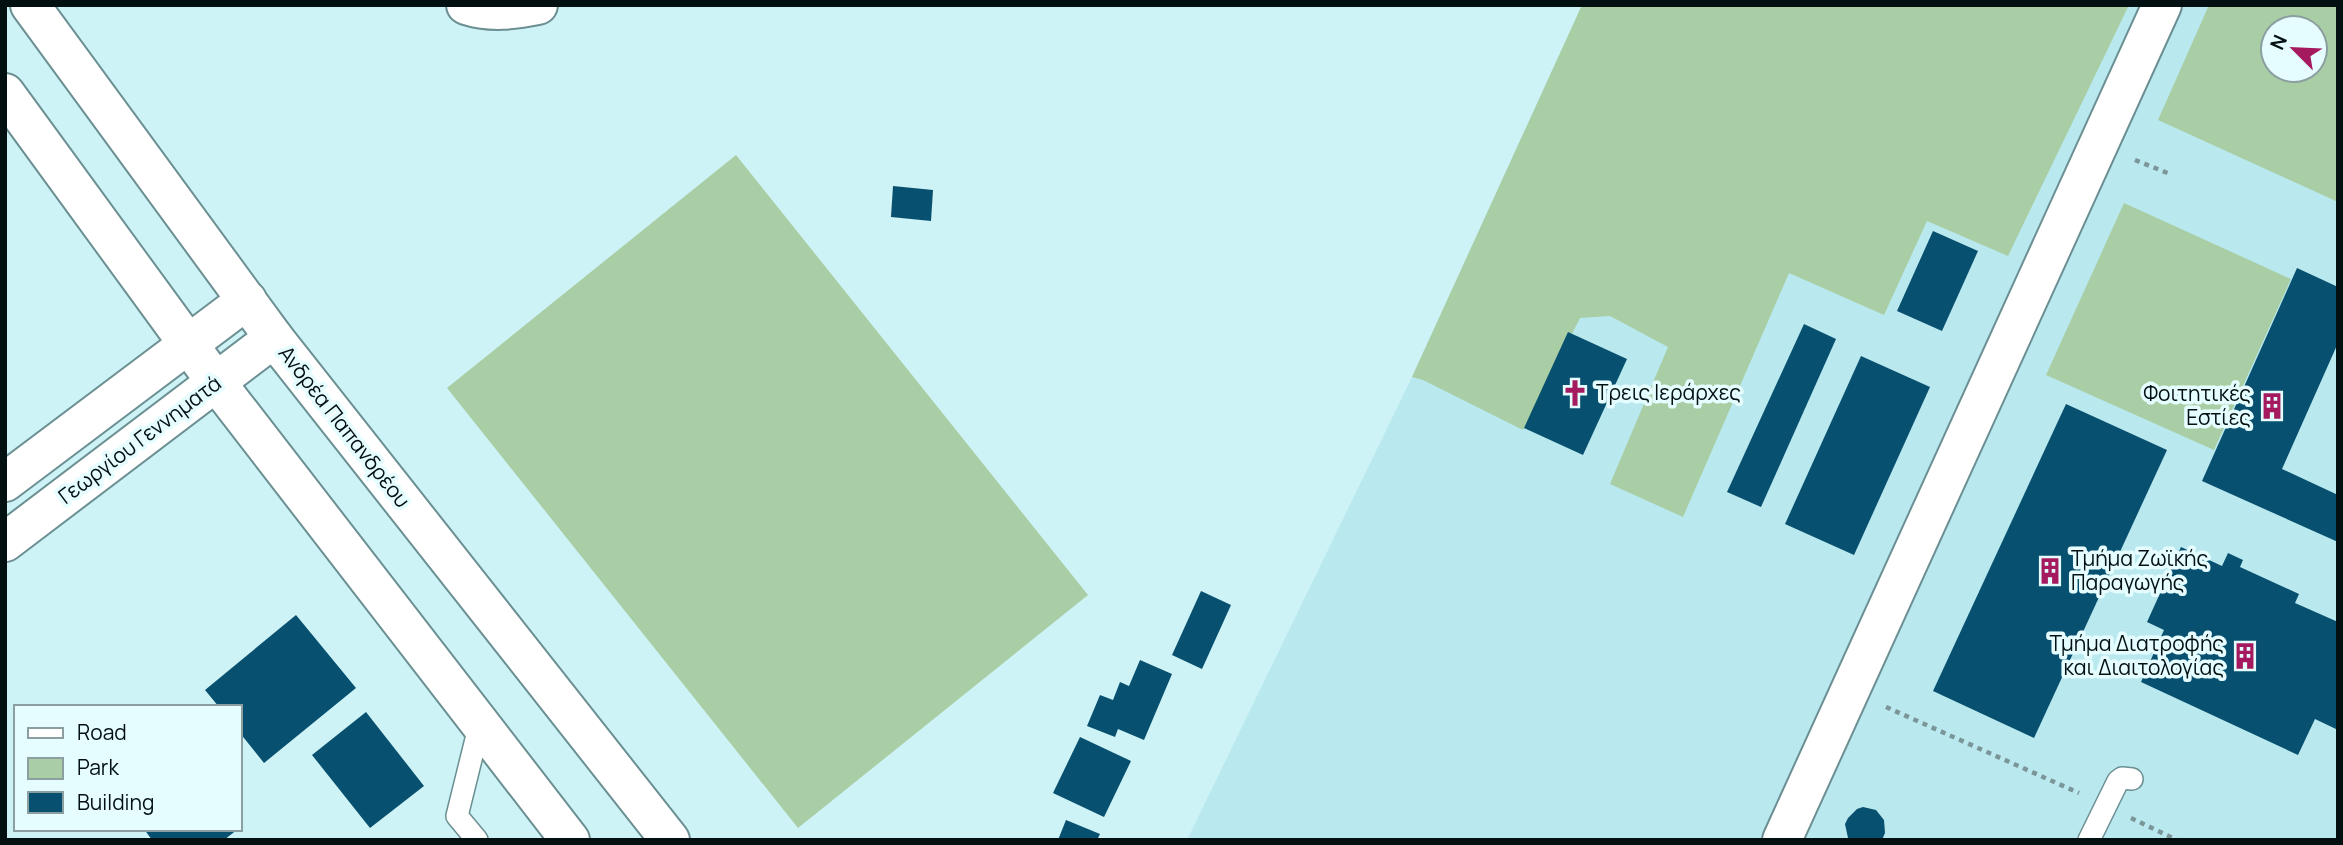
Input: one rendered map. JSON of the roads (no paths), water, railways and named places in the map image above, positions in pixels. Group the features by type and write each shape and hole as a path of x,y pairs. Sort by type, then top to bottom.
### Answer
{"street":[{"name":"Ανδρέα Παπανδρέου","path":"30,5 274,338 670,840"},
{"path":"466,5 482,10 519,9 538,5"},
{"path":"1782,840 2162,5"},
{"path":"5,93 216,382 570,840"},
{"path":"5,482 247,300"},
{"name":"Γεωργίου Γεννηματά","path":"5,542 274,338"}],"lane":[{"path":"477,840 457,816 480,723"},
{"path":"2089,840 2118,781 2122,778 2132,779"}],"place":[{"name":"Τρεις Ιεράρχες","path":"1575,393"},
{"name":"Φοιτητικές Εστίες","path":"2272,406"},
{"name":"Τμήμα Ζωϊκής Παραγωγής","path":"2050,571"},
{"name":"Τμήμα Διατροφής και Διαιτολογίας","path":"2245,656"}]}
